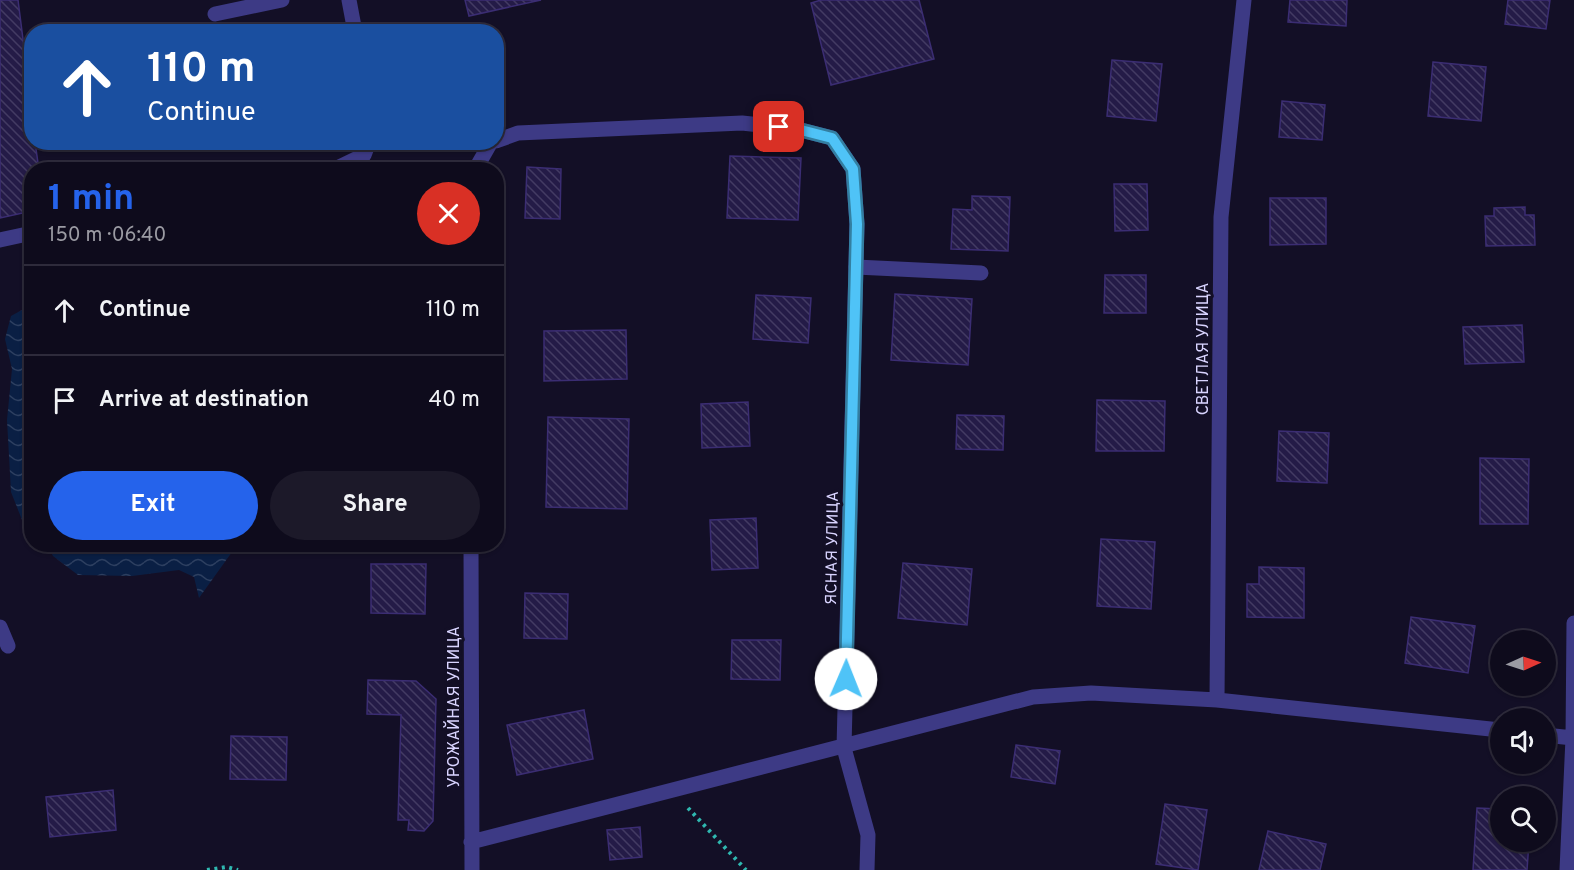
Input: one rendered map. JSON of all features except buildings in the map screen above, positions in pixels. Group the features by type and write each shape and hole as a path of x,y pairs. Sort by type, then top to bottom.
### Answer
{"street":[{"path":"215,14 282,0"},
{"path":"349,0 354,24"},
{"name":"СВЕТЛАЯ УЛИЦА","path":"1217,700 1221,218 1244,0"},
{"name":"ЯСНАЯ УЛИЦА","path":"504,138 518,133 742,123 797,129 832,138 853,169 857,224 844,748 868,835 867,870"},
{"path":"350,162 364,155 366,150"},
{"path":"0,240 24,234"},
{"path":"856,267 981,273"},
{"name":"УРОЖАЙНАЯ УЛИЦА","path":"471,552 472,870"},
{"path":"1566,870 1573,738 1574,623"},
{"path":"0,627 8,646"},
{"path":"471,842 844,748 1034,697 1091,693 1217,700 1490,729"},
{"path":"1556,736 1573,738"}],"path":[{"path":"671,790 746,870"},
{"path":"207,870 227,867 238,870"}],"water":[{"path":"24,309 24,525 11,492 7,420 12,369 5,339 11,316"},
{"path":"51,552 232,552 199,598 194,577 179,570 132,576 78,575"}],"route":[{"path":"779,127 832,138 853,169 857,224 846,679"}]}
